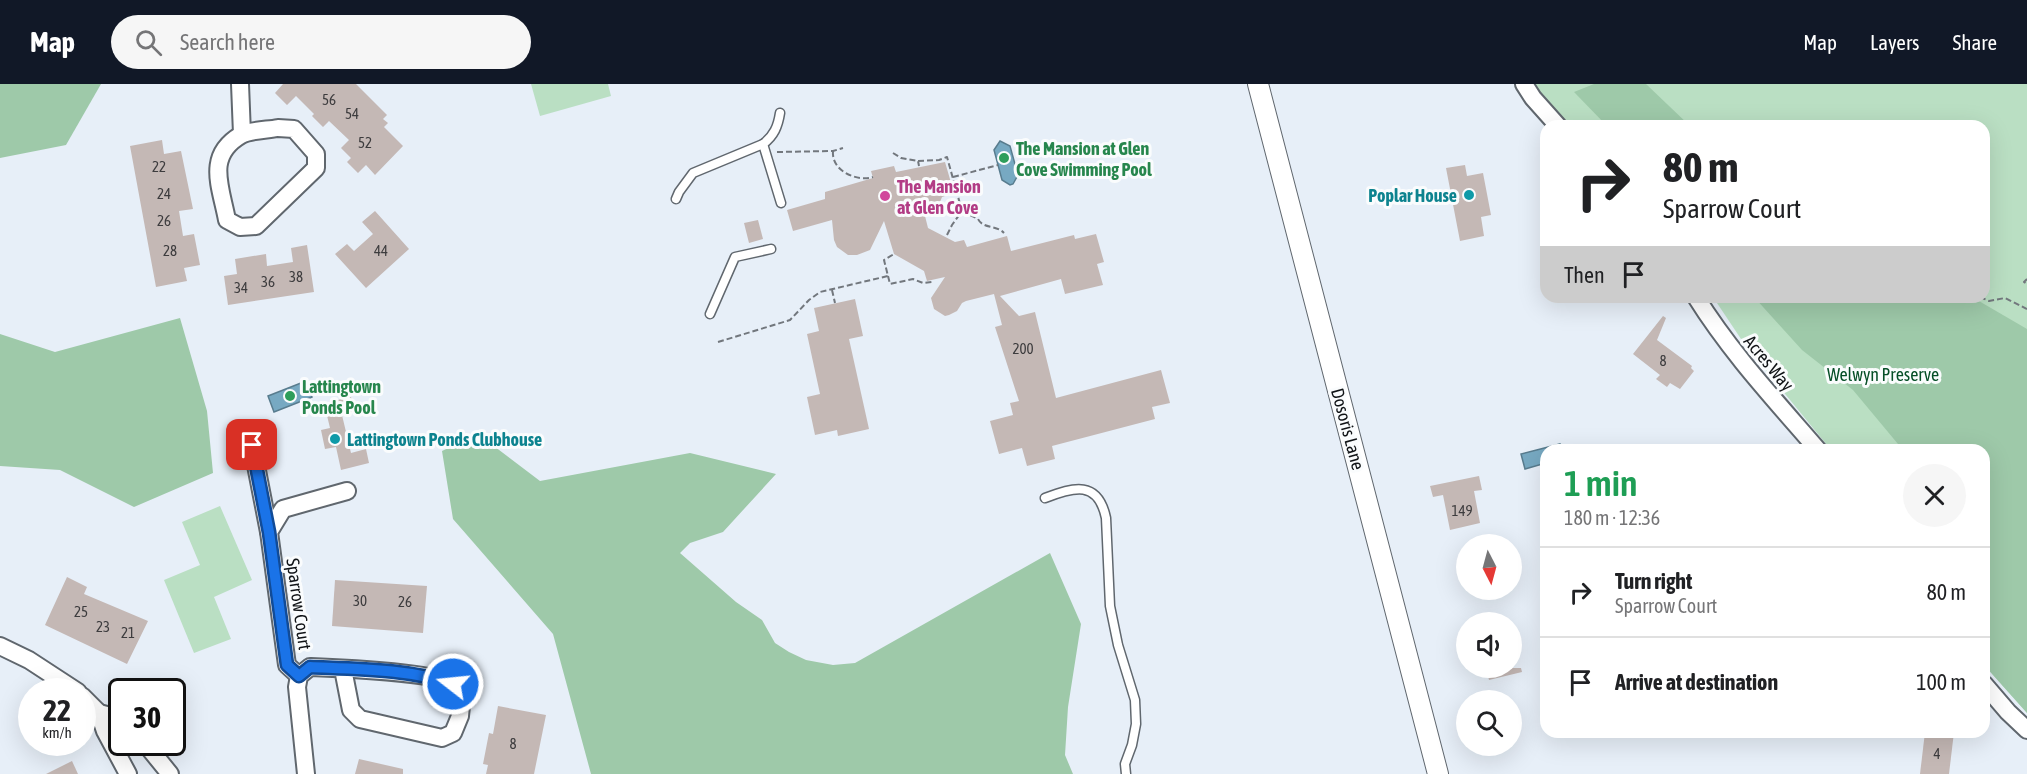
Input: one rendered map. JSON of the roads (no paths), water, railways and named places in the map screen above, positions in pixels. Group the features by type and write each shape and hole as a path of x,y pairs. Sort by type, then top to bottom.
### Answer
{"street":[{"path":"240,84 242,134"},
{"name":"Dosoris Lane","path":"1258,84 1438,774"},
{"path":"1524,84 1553,120"},
{"path":"278,128 294,129 316,154 316,168 256,226 240,227 226,220 217,166 221,152 242,134 278,128"},
{"name":"Acres Way","path":"1700,303 1752,376 1813,444"},
{"name":"Sparrow Court","path":"252,445 269,532 287,665 299,676"},
{"path":"269,532 283,509 347,491"},
{"path":"0,646 29,660 57,678"},
{"name":"Sparrow Court","path":"306,774 297,687 299,676 310,667 343,669 432,676 453,684 462,696 460,716 453,733 442,738 360,719 351,710 343,669"},
{"path":"1990,691 2027,730"},
{"path":"96,710 128,774"},
{"path":"99,713 108,715"},
{"path":"155,756 170,774"}],"lane":[{"path":"676,199 693,173 764,148 777,127 780,113"},
{"path":"764,148 781,203"},
{"path":"710,314 735,257 771,249"},
{"path":"1045,498 1067,489 1083,489 1095,495 1103,504 1106,518 1110,606 1118,645 1135,700 1136,724 1125,764 1126,774"}],"water":[{"name":"The Mansion at Glen Cove Swimming Pool","path":"1000,141 1010,146 1018,175 1010,185 1002,180 994,150"},
{"name":"Lattingtown Ponds Pool","path":"306,381 312,397 274,412 268,396"},
{"path":"1540,449 1540,465 1525,469 1521,454"}],"place":[{"name":"The Mansion at Glen Cove Swimming Pool","path":"1004,158"},
{"name":"Poplar House","path":"1469,195"},
{"name":"The Mansion at Glen Cove","path":"885,196"},
{"name":"Lattingtown Ponds Pool","path":"290,396"},
{"name":"Lattingtown Ponds Clubhouse","path":"335,439"}],"park label":[{"name":"Welwyn Preserve","path":"1883,374"}]}
